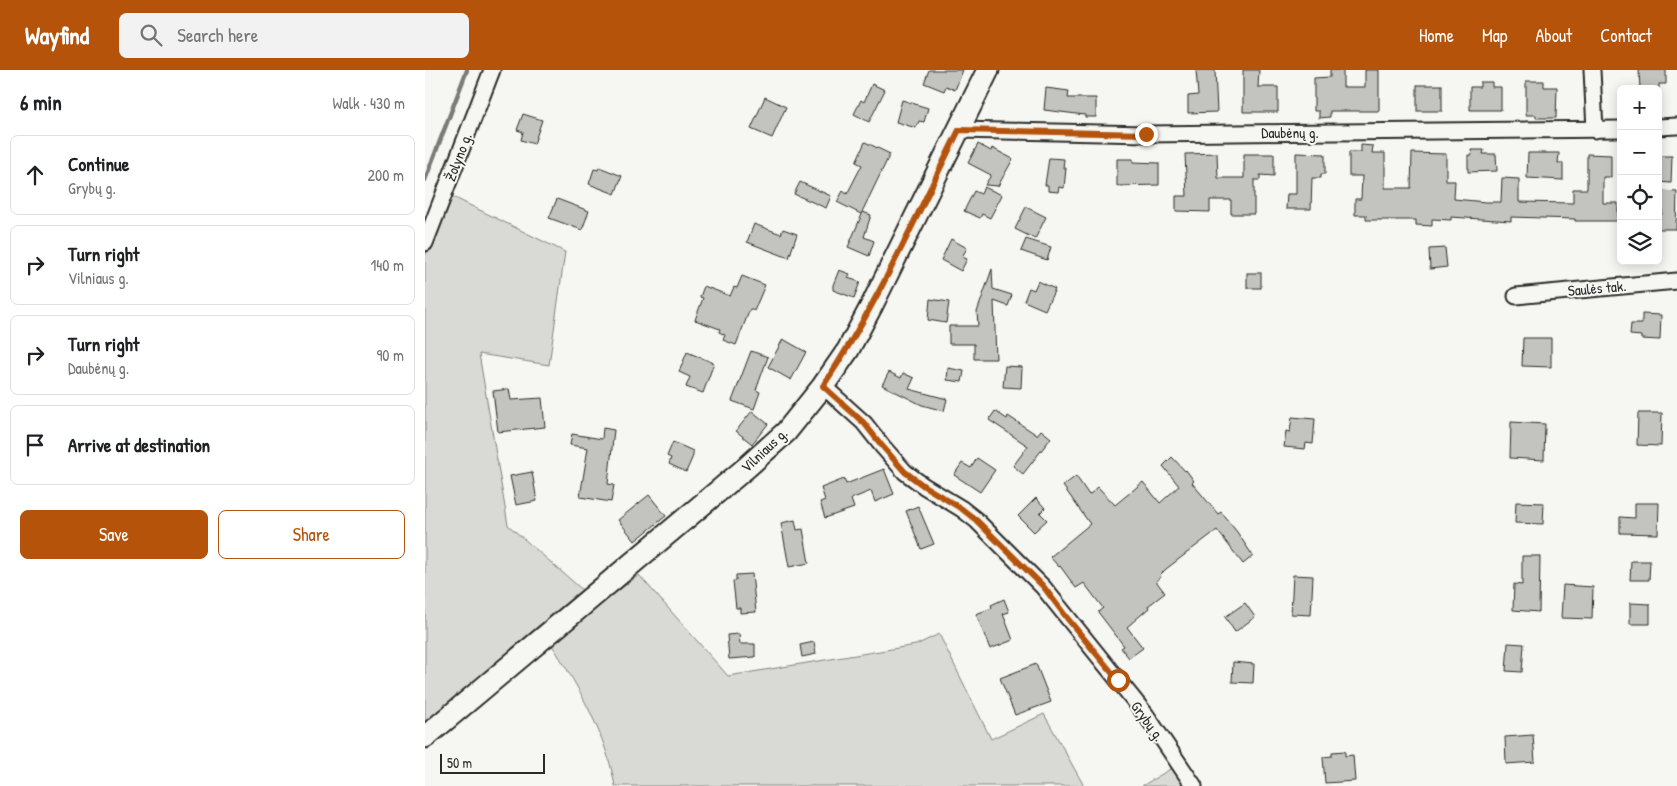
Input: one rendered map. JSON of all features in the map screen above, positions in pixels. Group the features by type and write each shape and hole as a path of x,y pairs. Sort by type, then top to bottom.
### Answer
{"main road":[{"name":"Vilniaus g.","path":"425,737 747,467 786,432 823,386 848,350 988,70"}],"street":[{"name":"Žolyno g.","path":"425,244 492,70"},
{"path":"1592,70 1595,130"},
{"path":"1662,127 1677,126"},
{"name":"Daubėnų g.","path":"959,130 1146,134 1617,129"},
{"name":"Saulės tak.","path":"1516,296 1677,281"},
{"name":"Grybų g.","path":"823,386 864,423 905,472 976,520 1043,586 1146,715 1194,786"}],"shaded area":[{"path":"449,195 565,252 549,365 479,354 508,525 586,593 425,726 425,256"},
{"path":"639,575 728,676 916,645 939,634 991,739 1044,714 1084,786 615,786 605,748 590,711 550,642"},
{"path":"1172,768 1183,786 1142,786"}],"building":[{"path":"929,70 963,70 955,90 946,86 944,91 924,83"},
{"path":"1196,70 1215,70 1217,112 1188,113 1188,96 1198,95"},
{"path":"1243,70 1259,70 1258,87 1278,87 1278,112 1243,112"},
{"path":"1330,70 1343,70 1343,87 1365,87 1365,70 1379,70 1379,111 1330,111 1330,117 1319,118 1319,111 1314,111 1314,78 1330,77"},
{"path":"1639,70 1666,70 1666,84 1640,85"},
{"path":"1526,81 1544,81 1544,87 1557,87 1556,118 1536,118 1536,115 1526,115"},
{"path":"1480,82 1492,82 1492,87 1501,87 1501,110 1470,110 1470,87 1480,87"},
{"path":"872,84 885,90 869,122 854,114 861,100 864,102"},
{"path":"1417,85 1442,85 1442,111 1417,111"},
{"path":"1046,88 1069,91 1068,98 1096,98 1096,117 1044,110"},
{"path":"765,97 786,107 772,138 751,129"},
{"path":"902,100 928,108 924,122 919,121 916,128 896,122"},
{"path":"523,114 542,120 534,144 521,140 523,132 517,130"},
{"path":"865,142 890,154 861,214 837,202 843,191 847,194 862,165 856,162"},
{"path":"978,144 991,151 992,148 1013,159 998,186 985,185 991,175 968,163"},
{"path":"1361,145 1373,146 1372,153 1385,153 1385,188 1411,188 1412,153 1446,154 1446,181 1455,181 1454,199 1486,202 1501,202 1502,178 1519,179 1519,202 1573,203 1573,189 1587,189 1587,154 1611,155 1611,177 1603,177 1603,203 1617,203 1617,221 1575,221 1575,219 1511,217 1511,221 1451,217 1451,220 1432,219 1432,226 1416,225 1416,220 1366,220 1366,215 1355,215 1355,199 1361,199 1362,176 1349,176 1349,152 1361,152"},
{"path":"1471,150 1484,150 1483,154 1496,154 1497,171 1468,172 1468,155 1472,155"},
{"path":"1217,153 1218,178 1244,178 1244,154 1274,154 1274,176 1260,175 1260,180 1254,180 1254,214 1231,214 1231,200 1210,200 1210,212 1176,211 1176,196 1187,196 1185,154"},
{"path":"1296,153 1325,154 1325,174 1321,174 1321,178 1312,178 1311,209 1286,209 1287,194 1296,194"},
{"path":"1528,153 1559,153 1558,163 1563,163 1563,180 1527,178"},
{"path":"1662,156 1672,156 1671,183 1662,182"},
{"path":"1049,158 1064,159 1063,168 1066,168 1064,188 1059,187 1058,192 1048,191 1048,185 1045,185"},
{"path":"1117,159 1133,159 1133,162 1159,163 1159,185 1117,186"},
{"path":"599,167 622,176 615,194 589,184 594,169 598,170"},
{"path":"800,182 831,196 826,208 794,194"},
{"path":"984,187 1002,195 990,218 982,214 980,218 964,211 974,191 981,194"},
{"path":"1662,191 1677,192 1676,229 1662,229"},
{"path":"557,199 589,211 582,230 549,218"},
{"path":"1026,207 1046,217 1035,239 1015,229"},
{"path":"863,212 871,215 864,237 874,241 869,256 848,247"},
{"path":"754,224 781,234 783,229 797,234 789,258 747,242"},
{"path":"951,239 967,248 962,257 967,259 961,271 941,260"},
{"path":"1026,239 1051,247 1047,260 1021,251"},
{"path":"1445,248 1447,267 1430,269 1429,249"},
{"path":"992,269 993,289 1012,295 1008,306 994,301 996,359 974,359 974,344 949,344 949,326 978,326 977,312"},
{"path":"839,270 850,274 848,278 860,282 854,298 833,290"},
{"path":"1247,273 1261,273 1261,288 1247,288"},
{"path":"742,276 765,285 754,311 750,309 736,345 723,340 725,335 719,332 720,329 695,320 703,298 700,297 704,286 730,296 734,287 737,288"},
{"path":"1038,281 1055,289 1045,310 1024,301 1029,288 1034,290"},
{"path":"930,299 949,302 946,323 928,320"},
{"path":"1642,314 1661,315 1660,340 1641,339 1641,336 1630,335 1631,324 1642,324"},
{"path":"1523,338 1551,338 1551,367 1522,366"},
{"path":"783,339 806,352 791,380 768,367"},
{"path":"751,351 768,357 756,390 760,392 754,409 732,401"},
{"path":"687,352 714,363 703,393 686,387 690,377 679,372"},
{"path":"1005,366 1022,367 1021,388 1003,387"},
{"path":"948,368 964,371 962,382 947,380"},
{"path":"889,372 901,378 903,373 914,378 909,389 947,399 944,411 922,405 882,385"},
{"path":"509,389 511,400 542,398 545,427 498,432 493,391"},
{"path":"752,411 768,424 752,444 736,431"},
{"path":"995,411 1007,419 1008,416 1037,435 1041,430 1051,438 1023,474 1013,466 1028,446 989,420"},
{"path":"1638,413 1662,413 1661,446 1637,445"},
{"path":"1292,417 1315,419 1313,444 1306,443 1305,449 1284,447 1286,431 1290,432"},
{"path":"1511,422 1545,424 1544,460 1510,458"},
{"path":"603,428 614,430 608,484 614,485 611,502 580,497 588,448 570,445 572,434 602,439"},
{"path":"673,442 693,451 693,456 686,472 669,464 671,458 667,456"},
{"path":"1172,457 1186,470 1194,481 1192,483 1218,514 1221,512 1253,556 1243,564 1217,530 1166,569 1156,581 1165,593 1148,606 1149,608 1127,627 1143,648 1129,658 1121,648 1124,646 1098,612 1103,608 1084,583 1076,588 1060,566 1050,557 1090,524 1063,486 1076,476 1089,495 1098,487 1115,505 1143,482 1160,503 1179,486 1163,466"},
{"path":"977,458 995,470 980,492 954,475 962,463 971,468"},
{"path":"884,469 894,494 875,502 871,491 851,499 854,508 825,518 820,502 825,500 821,488 844,479 846,484"},
{"path":"532,472 537,501 516,505 510,476"},
{"path":"649,495 666,516 635,541 618,520"},
{"path":"1036,498 1045,508 1040,513 1047,520 1034,532 1018,516"},
{"path":"1516,502 1544,503 1543,524 1515,523"},
{"path":"1635,503 1659,503 1658,534 1620,533 1620,517 1635,518"},
{"path":"918,506 934,544 921,549 906,511"},
{"path":"795,520 797,530 803,529 809,563 789,567 781,523"},
{"path":"1522,556 1540,556 1539,612 1513,610 1514,584 1522,585"},
{"path":"1631,561 1650,561 1649,580 1630,580"},
{"path":"752,574 756,612 740,613 740,608 736,608 733,581 736,580 736,575"},
{"path":"1293,575 1313,576 1311,615 1291,614"},
{"path":"1563,585 1593,587 1592,619 1561,618"},
{"path":"1004,599 1009,612 1003,614 1013,640 990,649 976,614 992,608 991,605"},
{"path":"1245,603 1255,617 1235,632 1225,617"},
{"path":"1630,603 1650,604 1650,624 1630,624"},
{"path":"739,634 740,644 755,644 755,657 729,659 727,635"},
{"path":"814,642 816,654 802,657 800,645"},
{"path":"1508,643 1524,644 1522,672 1506,671"},
{"path":"1233,662 1254,664 1253,683 1232,682"},
{"path":"1036,664 1051,702 1015,715 1000,678"},
{"path":"1533,735 1535,762 1506,764 1505,737"},
{"path":"1345,751 1345,756 1353,755 1355,781 1325,783 1323,757 1332,756 1332,752"}],"waterway":[{"path":"425,180 467,70"}],"route":[{"path":"1118,680 1043,586 976,520 905,472 864,423 823,386 848,350 872,305 959,130 1146,134"}]}
